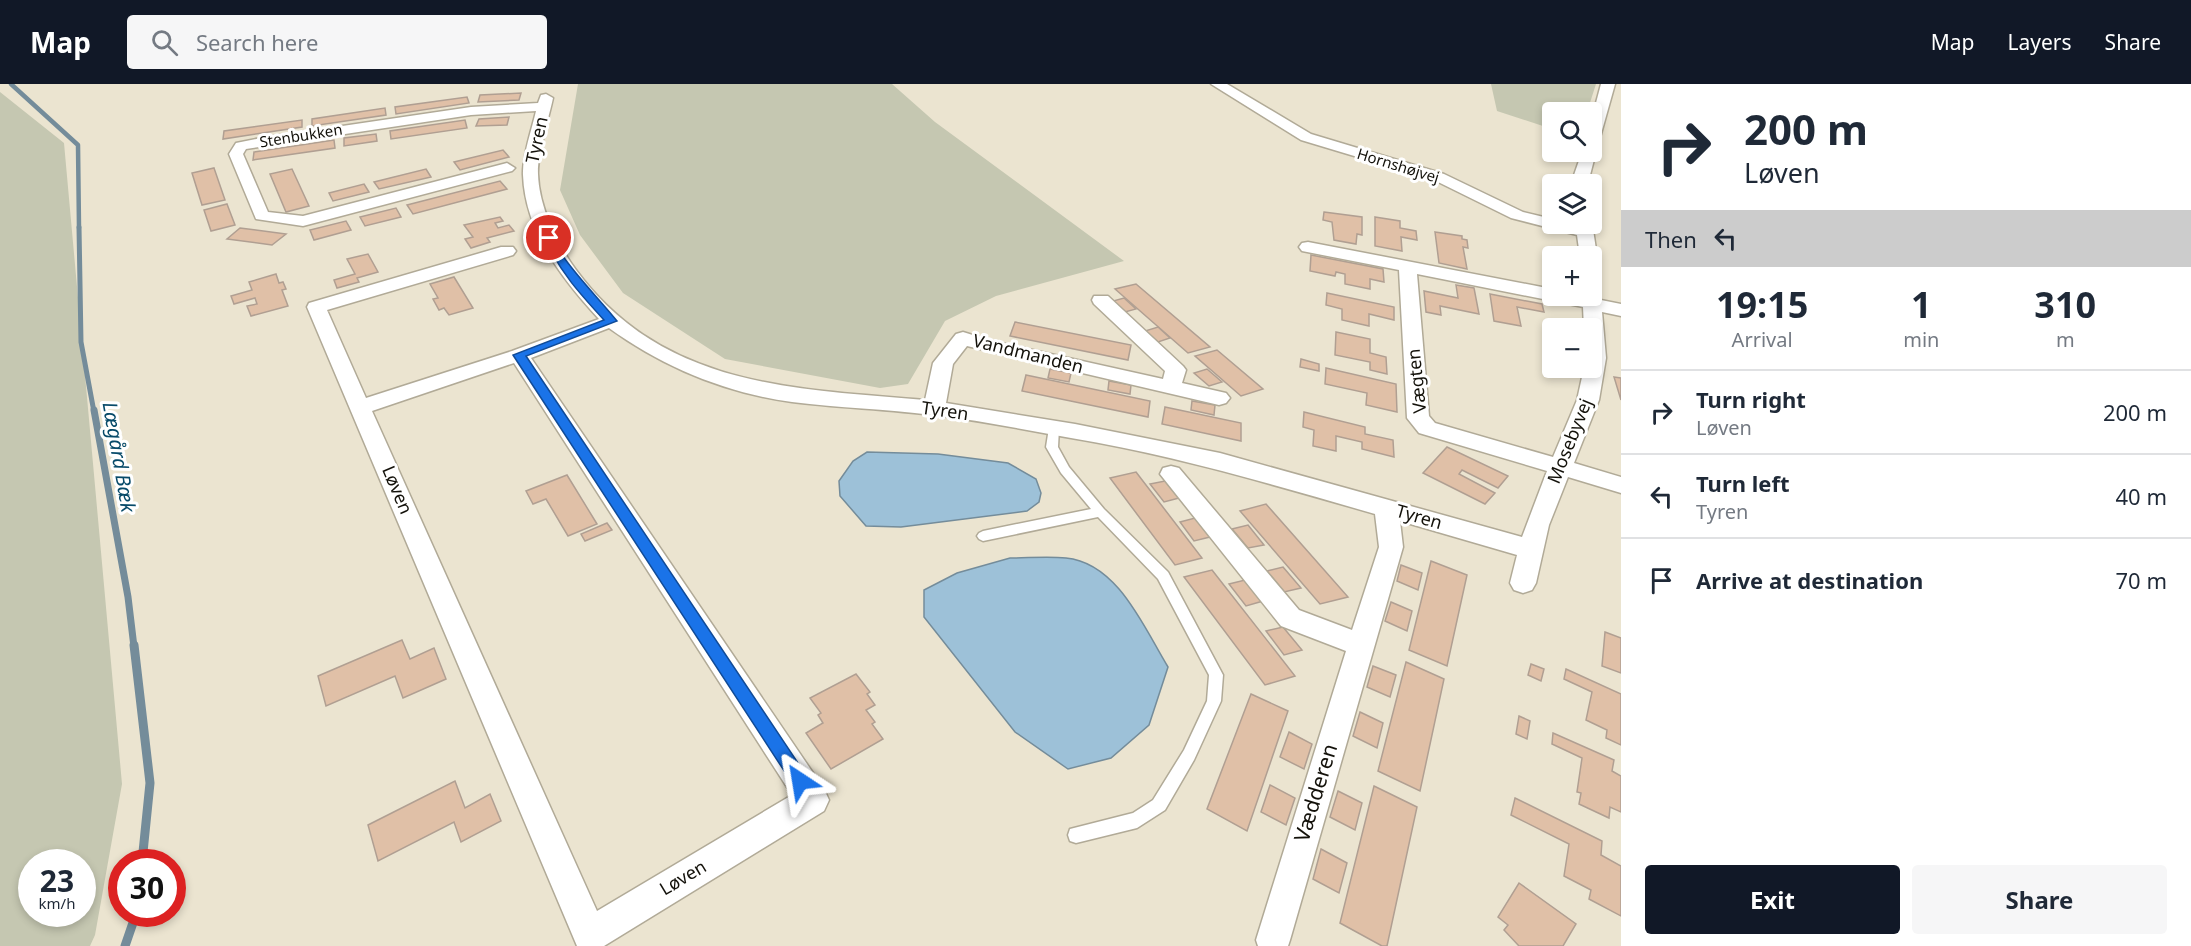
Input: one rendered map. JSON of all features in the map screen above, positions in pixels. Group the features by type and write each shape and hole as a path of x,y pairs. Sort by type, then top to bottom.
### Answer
{"street":[{"name":"Hornshøjvej","path":"1218,84 1306,136 1331,146 1439,177 1517,215 1542,220"},
{"path":"1602,105 1608,84"},
{"name":"Stenbukken","path":"507,168 303,221 262,216 236,154 241,146 272,140 471,111 545,103"},
{"name":"Tyren","path":"545,103 530,173 536,207 556,254 582,290 611,321 648,347 686,365 739,384 791,396 934,408 1054,428 1220,461 1530,549"},
{"path":"1308,247 1542,293"},
{"name":"Løven","path":"507,251 478,269 316,307 590,935 813,800 519,355"},
{"name":"Vægten","path":"1408,267 1418,418 1427,428 1446,435 1559,467"},
{"path":"1101,300 1176,370 1170,387"},
{"path":"1602,304 1621,310"},
{"name":"Mosebyvej","path":"1523,583 1530,549 1559,467 1588,400 1596,358 1592,306"},
{"path":"360,407 519,355 611,321"},
{"name":"Vandmanden","path":"934,408 943,363 963,338 987,346 1219,398"},
{"path":"1559,467 1621,484"},
{"path":"1171,474 1290,618 1360,645"},
{"name":"Vædderen","path":"1273,940 1391,547 1386,508"}],"lane":[{"path":"1054,428 1053,447 1065,470 1100,512 1163,576 1216,675 1214,701 1189,755 1159,805 1137,820 1076,835"},
{"path":"983,536 1100,512"}],"green space":[{"path":"578,84 892,84 935,122 1124,261 996,296 945,321 908,384 880,388 725,359 623,293 580,235 560,190"},
{"path":"1491,84 1596,84 1590,102 1542,102 1542,126 1497,111"},
{"path":"0,92 64,143 122,784 110,849 108,849 108,862 95,935 90,946 0,946"}],"water":[{"path":"867,452 938,454 1008,463 1036,479 1041,493 1039,502 1027,511 901,527 866,526 840,496 839,481 853,461"},
{"path":"1010,558 1066,558 1084,563 1100,572 1115,584 1128,600 1168,667 1149,725 1111,758 1068,769 1015,732 924,617 924,590 957,573"}],"building":[{"path":"521,93 519,100 478,102 480,95"},
{"path":"467,97 469,103 396,114 395,107"},
{"path":"385,108 386,115 312,126 312,119"},
{"path":"509,117 507,125 476,126 479,119"},
{"path":"302,120 302,127 223,139 224,131"},
{"path":"465,120 467,128 391,139 390,131"},
{"path":"376,134 377,141 344,146 344,138"},
{"path":"334,140 335,148 253,160 254,152"},
{"path":"503,150 509,157 460,170 454,162"},
{"path":"214,168 225,200 202,205 192,173"},
{"path":"292,169 309,206 286,212 270,174"},
{"path":"426,169 431,177 379,189 374,182"},
{"path":"500,181 507,189 413,214 407,205"},
{"path":"364,184 369,192 333,201 329,193"},
{"path":"227,204 235,225 211,231 204,210"},
{"path":"396,208 401,217 365,226 360,217"},
{"path":"1324,212 1362,217 1362,235 1357,234 1356,244 1334,240 1332,222 1323,220"},
{"path":"500,217 503,221 495,223 498,228 509,225 514,231 487,238 490,242 471,248 465,239 473,237 464,225"},
{"path":"1375,217 1400,221 1400,228 1416,231 1417,240 1401,237 1402,251 1375,246"},
{"path":"346,221 351,230 314,240 310,230"},
{"path":"240,228 286,234 272,245 227,239"},
{"path":"1435,232 1462,236 1462,239 1467,240 1468,248 1463,247 1467,269 1439,263"},
{"path":"368,254 378,272 357,278 359,282 337,288 334,280 355,274 347,259"},
{"path":"1311,255 1383,269 1384,282 1370,279 1370,289 1345,284 1345,274 1336,272 1335,276 1310,271"},
{"path":"276,274 279,283 283,282 286,289 282,290 288,306 251,316 247,306 257,304 255,298 234,304 231,296 252,290 249,282"},
{"path":"454,277 473,308 449,315 444,308 439,310 433,299 438,298 430,284"},
{"path":"1136,284 1210,347 1188,353 1115,289"},
{"path":"1456,285 1474,288 1479,314 1440,306 1441,315 1426,312 1424,291 1458,298"},
{"path":"1327,293 1394,307 1394,320 1369,314 1369,326 1342,320 1342,309 1326,305"},
{"path":"1490,294 1542,304 1544,312 1517,307 1521,326 1494,321"},
{"path":"1124,298 1136,309 1125,312 1113,301"},
{"path":"1015,322 1131,345 1128,360 1010,336"},
{"path":"1158,327 1170,338 1158,342 1145,331"},
{"path":"1336,332 1370,339 1370,353 1386,357 1387,374 1370,370 1370,362 1335,355"},
{"path":"1217,350 1263,389 1241,396 1195,356"},
{"path":"1301,359 1319,364 1319,371 1300,367"},
{"path":"1326,368 1396,384 1397,412 1366,405 1367,393 1325,384"},
{"path":"1050,369 1071,373 1069,382 1048,378"},
{"path":"1207,369 1222,382 1209,386 1194,373"},
{"path":"1026,375 1150,401 1148,417 1022,391"},
{"path":"1614,377 1621,378 1621,400"},
{"path":"1109,381 1131,385 1130,394 1108,390"},
{"path":"1192,401 1215,405 1214,415 1191,410"},
{"path":"1165,407 1241,423 1241,441 1162,424"},
{"path":"1304,412 1365,427 1365,434 1393,440 1394,457 1362,449 1362,442 1336,436 1336,451 1313,446 1314,430 1303,427"},
{"path":"1447,447 1508,476 1498,488 1462,470 1459,474 1495,493 1485,504 1423,473"},
{"path":"1136,472 1202,558 1175,565 1110,478"},
{"path":"567,475 597,524 568,536 546,499 533,504 526,491"},
{"path":"1165,481 1179,498 1164,502 1150,484"},
{"path":"1266,504 1348,597 1320,604 1240,511"},
{"path":"1195,518 1210,537 1194,541 1180,522"},
{"path":"607,523 612,530 585,541 581,534"},
{"path":"1248,525 1264,545 1248,548 1232,529"},
{"path":"1431,561 1467,575 1447,666 1409,650"},
{"path":"1401,565 1422,573 1418,590 1397,581"},
{"path":"1283,567 1301,588 1284,592 1267,571"},
{"path":"1212,570 1295,676 1265,685 1184,577"},
{"path":"1245,580 1263,601 1246,606 1229,584"},
{"path":"1391,602 1412,611 1407,631 1385,621"},
{"path":"1283,627 1302,650 1284,655 1266,631"},
{"path":"1605,632 1621,638 1621,673 1602,666"},
{"path":"402,640 410,659 434,648 446,679 403,698 395,676 326,706 318,676"},
{"path":"1406,662 1444,679 1420,791 1378,771"},
{"path":"1531,664 1544,669 1541,681 1528,675"},
{"path":"1373,666 1396,675 1390,697 1367,687"},
{"path":"1566,669 1621,694 1621,745 1606,738 1607,730 1586,720 1592,692 1564,679"},
{"path":"856,674 870,692 867,694 875,705 866,710 875,722 872,724 883,739 831,769 806,733 823,723 818,715 821,713 810,698"},
{"path":"1251,694 1288,711 1247,831 1207,809"},
{"path":"1360,712 1383,723 1377,748 1353,736"},
{"path":"1519,716 1530,721 1527,739 1516,734"},
{"path":"1289,732 1312,744 1304,769 1280,757"},
{"path":"1553,733 1614,760 1612,771 1621,776 1621,812 1610,807 1609,818 1579,804 1581,793 1577,792 1582,758 1552,744"},
{"path":"455,781 465,808 490,794 501,821 461,842 454,822 378,861 368,825"},
{"path":"1270,785 1295,798 1286,825 1261,812"},
{"path":"1374,786 1417,807 1387,946 1382,946 1340,923"},
{"path":"1338,791 1362,803 1355,830 1330,817"},
{"path":"1515,798 1602,841 1601,855 1621,866 1621,916 1589,899 1591,890 1564,876 1569,844 1511,815"},
{"path":"1321,849 1347,863 1339,893 1313,879"},
{"path":"1519,883 1576,924 1563,946 1519,946 1504,930 1508,925 1498,917"}],"waterway":[{"name":"Lægård Bæk","path":"11,84 78,145 79,228"},
{"name":"Lægård Bæk","path":"79,227 81,342 94,412"},
{"name":"Lægård Bæk","path":"94,410 128,597 134,647"},
{"name":"Lægård Bæk","path":"134,645 150,783 143,849"},
{"name":"Lægård Bæk","path":"125,946 132,927"}],"route":[{"path":"549,238 556,254 582,290 611,321 519,355 800,781"}]}
